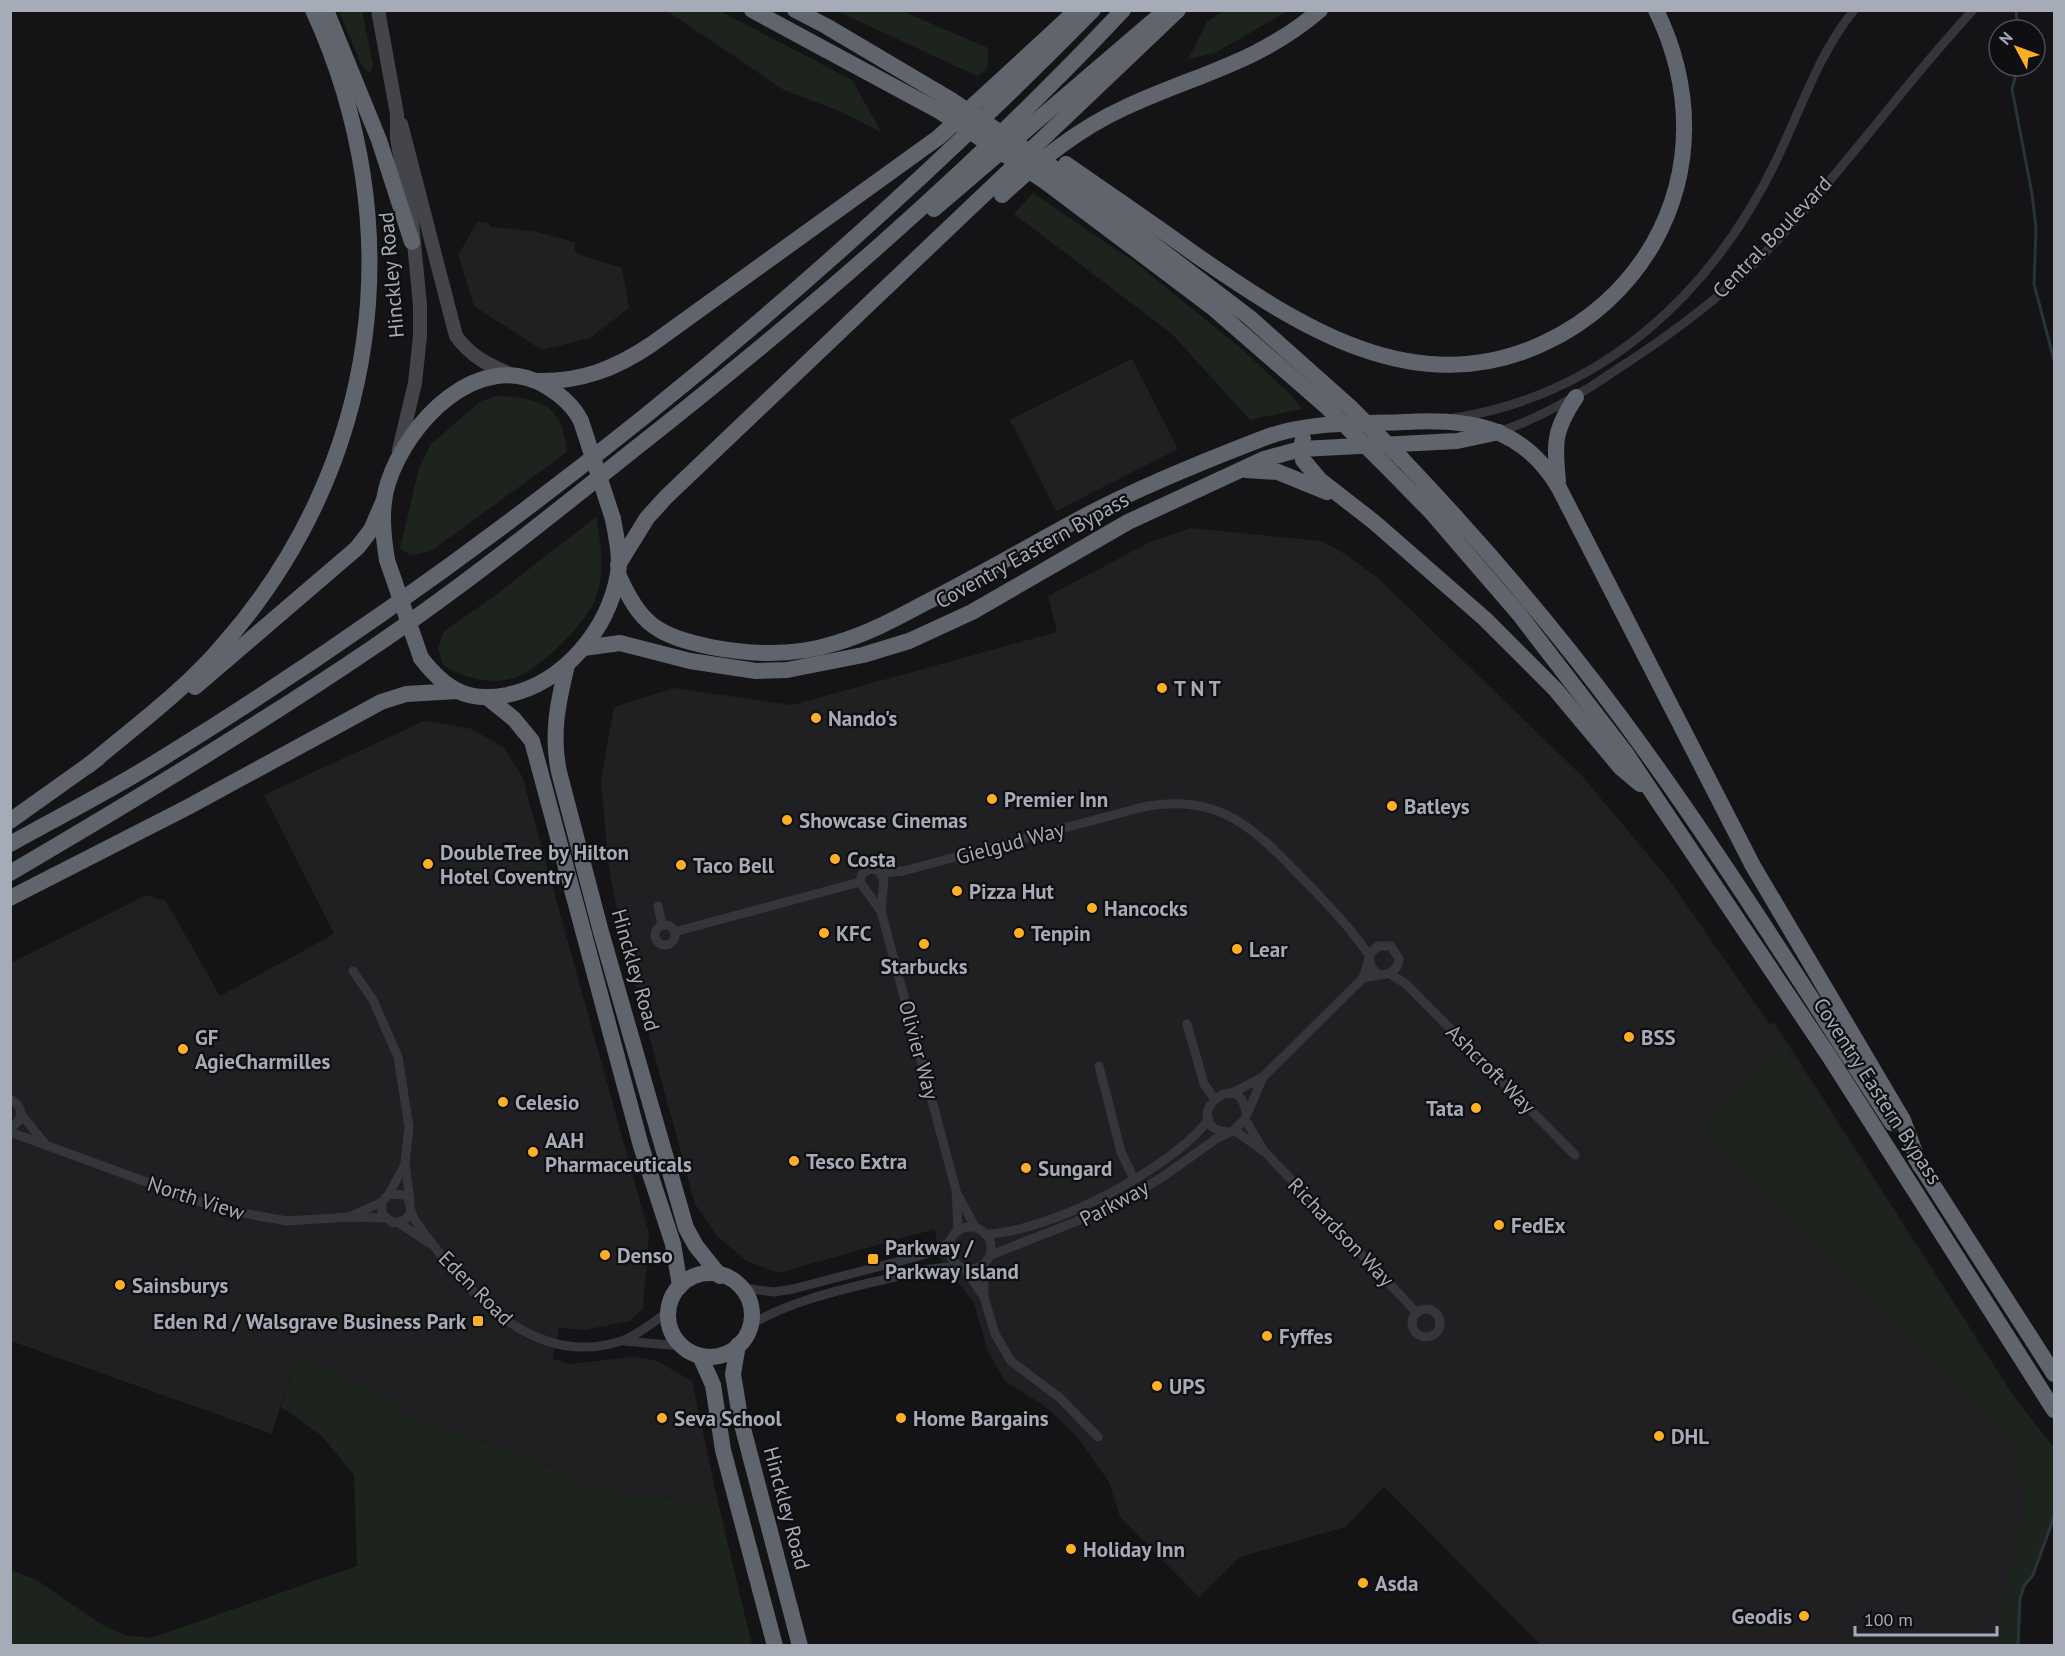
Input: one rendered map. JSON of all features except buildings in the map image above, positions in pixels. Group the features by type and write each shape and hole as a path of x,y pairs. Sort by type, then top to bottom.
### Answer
{"highway":[{"path":"88,766 200,670 256,605 291,553 315,508 334,463 355,398 366,333 371,264 366,188 352,118 332,56 313,10"},
{"path":"326,10 379,140 412,242"},
{"path":"752,10 946,106 1021,146 1257,324 1350,407 1402,459 1504,573 1619,715 1726,870 1920,1166"},
{"path":"795,10 826,26 946,106 1296,321 1363,351 1425,363 1454,364 1518,354 1557,337 1596,312 1617,292 1648,252 1661,229 1677,187 1684,142 1684,100 1680,73 1656,10"},
{"path":"10,821 167,710 231,659 357,548 371,530 384,500 394,467 416,428 449,397 480,381 514,375 537,381 572,380 606,371 652,344 939,137 1077,10"},
{"path":"10,844 159,760 362,628 598,454 735,343 843,250 949,153 1093,10"},
{"path":"10,873 170,780 374,647 547,519 750,359 860,265 1046,89 1123,10"},
{"path":"860,265 962,187 1166,10"},
{"path":"10,898 188,807 381,702 406,694 458,691 488,698 524,692 567,665 584,648 598,627 618,569 647,518 666,497 859,316 1178,10"},
{"path":"859,316 956,236 1023,176 1081,131 1123,108 1209,75 1264,50 1320,10"},
{"path":"1056,172 1328,408 1432,513 1520,614 1604,722 1659,800"},
{"path":"537,381 564,398 581,421 614,519 618,569"},
{"path":"1576,397 1560,421 1554,440 1559,488 1753,866 1903,1120 1920,1166"},
{"name":"Coventry Eastern Bypass","path":"618,569 637,612 650,625 678,638 742,653 790,652 835,644 881,626 1087,515 1129,495 1266,437 1311,426 1443,419 1468,423 1499,432 1527,449 1543,464 1559,488"},
{"path":"1311,426 1304,436 1300,449 1308,468 1485,619 1555,689 1621,768 1659,800"},
{"name":"Coventry Eastern Bypass","path":"584,648 620,643 690,661 756,671 787,670 863,655 909,641 972,612 1091,542 1226,474 1264,459 1300,449 1457,441 1499,432"},
{"path":"1226,474 1254,469 1278,472 1339,496"},
{"path":"384,500 383,536 387,560 421,658 434,675 458,691"},
{"name":"Hinckley Road","path":"567,665 554,727 555,753 559,772 686,1228 696,1246 720,1276"},
{"name":"Hinckley Road","path":"488,698 514,719 532,741 641,1146 673,1244 680,1286"},
{"name":"Coventry Eastern Bypass","path":"1659,800 1818,1039 2055,1410"},
{"name":"Coventry Eastern Bypass","path":"1920,1166 2055,1374"},
{"path":"697,1274 720,1276 743,1288 750,1303 750,1325 738,1345 716,1357 700,1356 682,1346 670,1327 668,1312 671,1298 680,1286 697,1274"},
{"name":"Hinckley Road","path":"738,1345 734,1374 740,1417 800,1646"},
{"path":"700,1356 713,1384 725,1459 775,1646"}],"main road":[{"name":"Hinckley Road","path":"378,10 397,114 397,138 412,222 412,242 420,305 420,336 413,391 394,467"},
{"name":"Hinckley Road","path":"397,114 406,135 424,218 456,336 464,348 480,360 514,375"}],"street":[{"name":"Central Boulevard","path":"1443,419 1493,411 1567,382 1632,343 1673,309 1717,260 1745,220 1775,163 1822,60 1854,10"},
{"name":"Central Boulevard","path":"1499,432 1530,421 1576,397 1687,321 1739,278 1805,208 1973,10"},
{"name":"Gielgud Way","path":"881,873 903,871 1143,807 1162,804 1193,804 1224,812 1262,836 1354,933 1369,957"},
{"path":"868,869 874,869 881,873 883,885 869,892 860,882 862,874 868,869"},
{"name":"Gielgud Way","path":"883,885 903,871"},
{"path":"674,932 860,882"},
{"name":"Olivier Way","path":"881,911 883,885"},
{"name":"Olivier Way","path":"869,892 881,911 956,1190 975,1227"},
{"path":"658,906 662,925"},
{"path":"662,925 669,926 674,932 673,942 666,945 659,944 655,932 662,925"},
{"name":"Gielgud Way","path":"1354,933 1378,946"},
{"name":"Ashcroft Way","path":"1378,946 1386,945 1395,949 1400,959 1398,966 1406,984"},
{"path":"1263,1077 1245,1116 1231,1131 1215,1128 1209,1119 1208,1108 1214,1098 1230,1094 1263,1077 1363,978 1369,957 1378,946"},
{"path":"1369,957 1371,967 1378,974"},
{"path":"1363,978 1390,974 1398,966"},
{"path":"353,971 373,1000 398,1056 409,1130 405,1163 411,1212 434,1245"},
{"name":"Ashcroft Way","path":"1390,974 1406,984 1575,1155"},
{"path":"1187,1024 1204,1084 1214,1098"},
{"path":"1099,1066 1121,1152 1134,1179"},
{"path":"1230,1094 1242,1101 1245,1116"},
{"path":"10,1099 18,1105 21,1114 48,1147"},
{"path":"10,1128 17,1124 21,1114"},
{"name":"Richardson Way","path":"1245,1116 1265,1152 1417,1313"},
{"name":"Parkway","path":"986,1234 1001,1234 1059,1216 1134,1179 1198,1134 1209,1119"},
{"name":"Parkway","path":"991,1255 1110,1208 1161,1178 1231,1131"},
{"name":"Richardson Way","path":"1231,1131 1265,1152"},
{"name":"North View","path":"10,1132 220,1209 287,1221 349,1217 385,1218"},
{"path":"349,1217 382,1202 389,1194 405,1163"},
{"name":"Olivier Way","path":"956,1190 958,1230"},
{"path":"389,1194 400,1192 410,1200"},
{"path":"382,1202 381,1209 385,1218 399,1223 434,1245"},
{"path":"399,1223 405,1220 411,1212"},
{"path":"743,1288 774,1292 793,1289 927,1254 950,1242 958,1230 975,1227 986,1234 991,1247 991,1255 984,1265 972,1270 930,1268 781,1308 750,1325"},
{"path":"950,1242 950,1254 984,1298"},
{"name":"Eden Road","path":"434,1245 486,1305 518,1330 539,1340 570,1347 603,1346 624,1341 682,1346"},
{"path":"984,1265 984,1298 995,1334 1011,1360 1060,1398 1098,1437"},
{"name":"Eden Road","path":"624,1341 668,1312"}],"shaded area":[{"path":"339,11 362,11 373,65 370,73 362,66"},
{"path":"667,11 720,11 852,80 882,133 844,113 784,90"},
{"path":"837,11 902,11 988,48 988,65 977,76"},
{"path":"1223,11 1288,11 1215,53 1188,59 1207,22"},
{"path":"1033,193 1136,263 1244,351 1292,396 1302,409 1250,420 1171,333 1014,214"},
{"path":"478,221 489,223 491,227 533,231 574,242 575,251 581,255 622,268 629,308 590,338 542,350 474,306 458,255"},
{"path":"1132,359 1178,449 1056,511 1010,420"},
{"path":"497,396 526,399 547,407 560,423 567,452 431,551 411,555 400,549 419,468 431,444 481,401"},
{"path":"596,517 602,565 597,594 585,617 563,643 525,673 505,680 477,679 459,674 443,665 438,649 444,631 493,597"},
{"path":"1191,528 1321,541 1345,554 1378,578 1583,777 1670,881 1770,1025 1774,1022 2015,1398 2054,1509 2020,1599 2012,1645 1541,1645 1384,1487 1345,1527 1240,1557 1199,1597 1120,1517 1109,1482 1078,1438 1045,1406 1006,1382 988,1352 974,1303 939,1258 935,1229 778,1273 747,1261 718,1237 695,1204 622,936 608,862 601,780 614,707 674,688 792,705 1057,632 1048,596 1150,542"},
{"path":"424,721 472,729 503,747 522,776 649,1234 643,1308 630,1321 584,1330 559,1328 553,1359 570,1364 632,1357 655,1360 692,1381 717,1498 703,1502 595,1489 532,1458 402,1413 296,1356 272,1434 11,1341 11,963 146,895 166,901 220,996 334,934 264,795"},
{"path":"1782,1041 2015,1398 2054,1448 2054,1517 2033,1575 2024,1586 2020,1599 2018,1645 2000,1645 2004,1596 2026,1506 2010,1440 1697,1130"},
{"path":"296,1355 399,1401 402,1413 532,1458 595,1489 703,1502 717,1498 752,1645 11,1645 11,1570 37,1580 99,1623 124,1635 151,1638 357,1566 354,1475 321,1435 281,1407"}],"waterway":[{"path":"2016,10 2017,18"},
{"path":"2015,78 2012,89 2032,194 2036,228 2034,284 2054,360"},
{"path":"2018,1646 2020,1599 2024,1586 2033,1575 2054,1517"}],"place":[{"name":"T N T","path":"1162,688"},
{"name":"Nando's","path":"816,718"},
{"name":"Premier Inn","path":"992,799"},
{"name":"Batleys","path":"1392,806"},
{"name":"Showcase Cinemas","path":"787,820"},
{"name":"Costa","path":"835,859"},
{"name":"DoubleTree by Hilton Hotel Coventry","path":"428,864"},
{"name":"Taco Bell","path":"681,865"},
{"name":"Pizza Hut","path":"957,891"},
{"name":"Hancocks","path":"1092,908"},
{"name":"KFC","path":"824,933"},
{"name":"Tenpin","path":"1019,933"},
{"name":"Starbucks","path":"924,944"},
{"name":"Lear","path":"1237,949"},
{"name":"BSS","path":"1629,1037"},
{"name":"GF AgieCharmilles","path":"183,1049"},
{"name":"Celesio","path":"503,1102"},
{"name":"Tata","path":"1476,1108"},
{"name":"AAH Pharmaceuticals","path":"533,1152"},
{"name":"Tesco Extra","path":"794,1161"},
{"name":"Sungard","path":"1026,1168"},
{"name":"FedEx","path":"1499,1225"},
{"name":"Denso","path":"605,1255"},
{"name":"Parkway / Parkway Island","path":"873,1259"},
{"name":"Sainsburys","path":"120,1285"},
{"name":"Eden Rd / Walsgrave Business Park","path":"478,1321"},
{"name":"Fyffes","path":"1267,1336"},
{"name":"UPS","path":"1157,1386"},
{"name":"Seva School","path":"662,1418"},
{"name":"Home Bargains","path":"901,1418"},
{"name":"DHL","path":"1659,1436"},
{"name":"Holiday Inn","path":"1071,1549"},
{"name":"Asda","path":"1363,1583"},
{"name":"Geodis","path":"1804,1616"}]}
